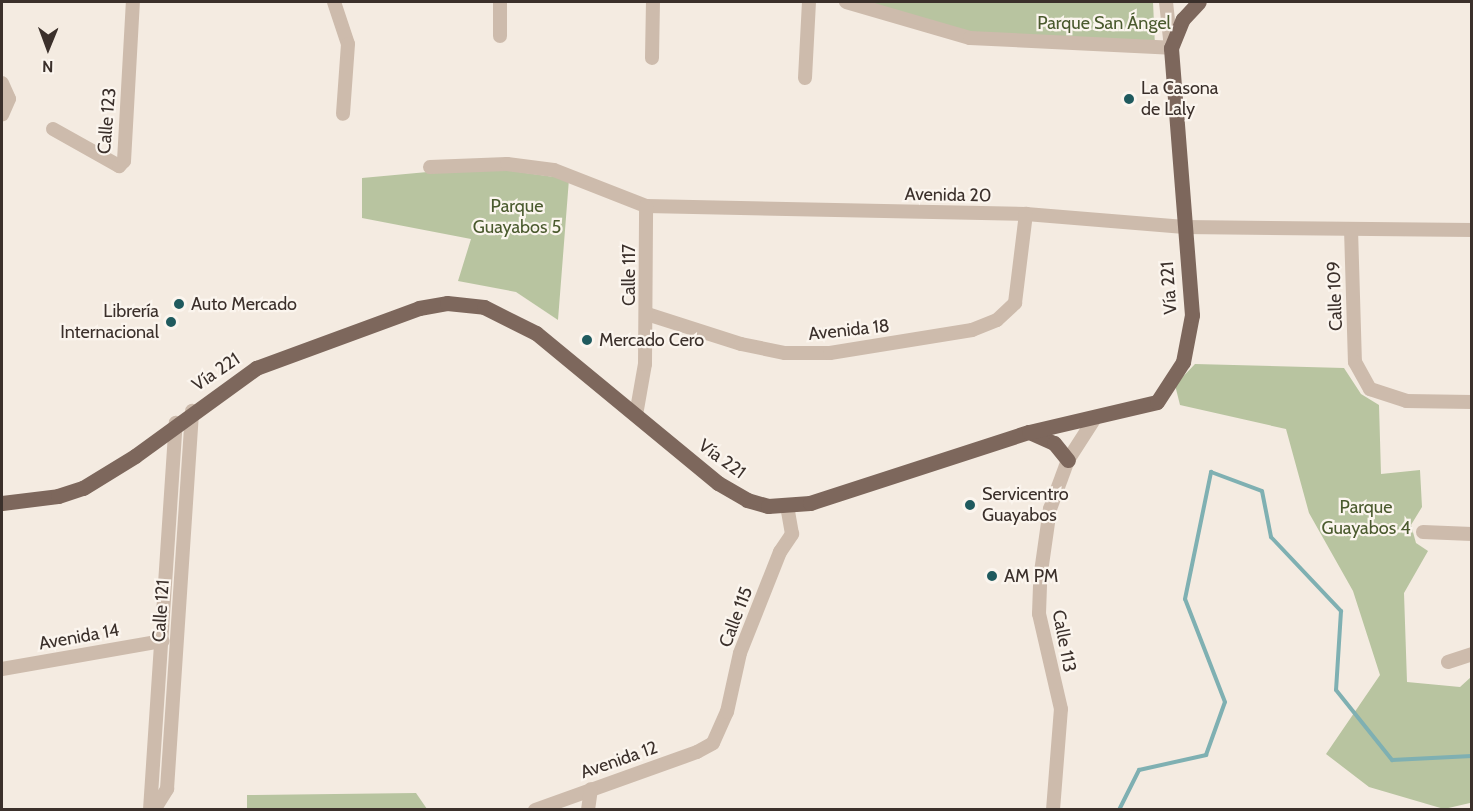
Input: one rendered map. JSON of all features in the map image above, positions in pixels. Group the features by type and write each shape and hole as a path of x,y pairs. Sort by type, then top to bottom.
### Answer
{"main road":[{"name":"Vía 221","path":"2,503 58,496 82,488 135,456 192,411 256,368 418,308 447,303 484,308 512,318 536,333 718,483 747,500 787,506 810,503 1029,432 1157,402 1184,362 1192,315 1171,48 1183,19 1197,2"},
{"path":"1029,432 1042,435 1054,443 1068,460"}],"street":[{"name":"Calle 123","path":"53,129 118,166 124,161 133,2"},
{"path":"334,2 348,44 343,114"},
{"path":"500,2 500,36"},
{"path":"652,58 653,2"},
{"path":"805,78 809,2"},
{"path":"846,2 970,38 1171,48 1166,2"},
{"path":"2,83 9,99 2,115"},
{"name":"Avenida 20","path":"430,167 507,164 554,170 646,206 1026,214 1184,226 1472,230"},
{"name":"Calle 117","path":"636,415 645,364 646,206"},
{"name":"Avenida 18","path":"647,314 741,344 785,353 830,353 972,330 997,320 1015,303 1026,214"},
{"name":"Calle 109","path":"1351,230 1355,362 1370,389 1406,401 1472,402"},
{"name":"Calle 121","path":"152,810 167,789 192,411"},
{"name":"Calle 113","path":"1053,810 1061,709 1039,614 1040,579 1050,509 1068,460 1095,418"},
{"name":"Calle 121","path":"152,810 176,423"},
{"name":"Calle 115","path":"713,743 727,712 740,653 780,552 792,534 787,506"},
{"path":"1423,532 1472,534"},
{"name":"Avenida 14","path":"2,669 163,641"},
{"path":"1448,662 1472,654"},
{"name":"Avenida 12","path":"535,810 697,752 713,743"},
{"path":"588,810 591,789"}],"green space":[{"name":"Parque San Ángel","path":"859,2 1153,2 1155,46 970,38"},
{"name":"Parque Guayabos 5","path":"482,167 569,179 558,320 516,292 458,281 471,239 362,218 362,178"},
{"name":"Parque Guayabos 4","path":"1195,364 1344,368 1361,394 1379,405 1381,474 1420,470 1422,507 1411,525 1416,543 1428,551 1404,593 1407,682 1460,687 1471,677 1470,803 1444,809 1369,787 1326,754 1380,675 1353,591 1309,513 1286,429 1180,405 1175,385"},
{"path":"416,793 427,809 247,809 247,795"}],"waterway":[{"path":"1119,810 1139,770 1206,755 1225,702 1185,599 1211,472 1262,491 1271,537 1341,611 1336,690 1392,760 1472,756"}],"place":[{"name":"La Casona de Laly","path":"1129,99"},
{"name":"Auto Mercado","path":"179,304"},
{"name":"Librería Internacional","path":"171,322"},
{"name":"Mercado Cero","path":"587,340"},
{"name":"Servicentro Guayabos","path":"970,505"},
{"name":"AM PM","path":"992,576"}]}
